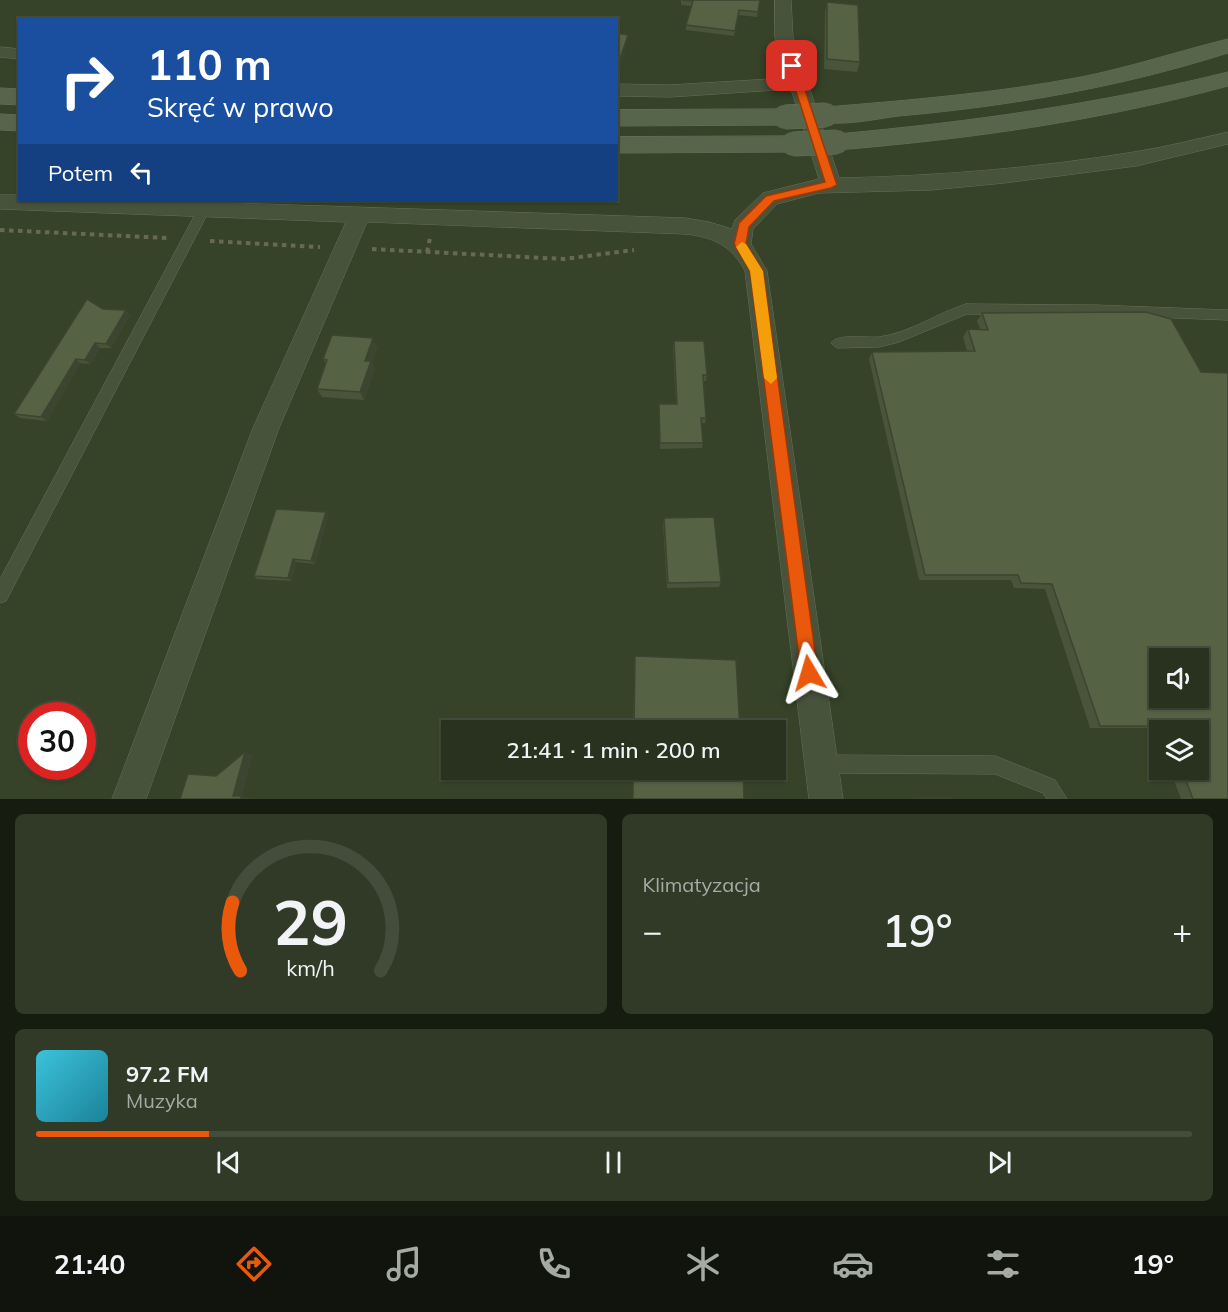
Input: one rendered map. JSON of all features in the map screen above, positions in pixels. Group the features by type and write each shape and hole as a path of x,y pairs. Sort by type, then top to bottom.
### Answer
{"main road":[{"path":"618,118 785,117 957,104 1062,90 1138,73 1228,46"},
{"path":"618,145 793,144 954,133 1044,121 1124,106 1228,79"},
{"path":"0,96 18,97"},
{"path":"0,122 18,123"}],"street":[{"path":"783,0 783,38 831,185"},
{"path":"0,52 18,54"},
{"path":"618,90 670,91 798,83"},
{"path":"740,244 743,226 770,198 831,185 931,183 1136,159 1228,138"},
{"path":"0,202 685,226 716,230 740,244 756,271 826,799"},
{"path":"129,799 266,428 360,215"}],"lane":[{"path":"0,595 204,209"},
{"path":"837,343 879,342 899,338 966,309 1095,310 1228,315"},
{"path":"821,764 995,765 1049,786 1058,799"}],"building":[{"path":"682,0 760,0 758,12 739,10 735,31 686,25 693,1"},
{"path":"827,2 858,5 860,62 827,59"},
{"path":"618,33 628,35 618,65"},
{"path":"87,299 103,309 126,310 106,344 95,343 85,360 76,359 41,417 14,414"},
{"path":"1146,312 1171,319 1201,372 1228,373 1228,799 1193,799 1186,780 1209,780 1209,720 1149,720 1149,726 1100,726 1052,584 1021,583 1018,575 925,575 872,352 975,351 968,329 988,330 982,313"},
{"path":"332,335 373,338 365,361 371,361 360,392 317,389 327,360 323,359"},
{"path":"674,341 704,341 707,375 703,375 706,418 701,418 703,443 660,443 659,404 677,404"},
{"path":"276,509 326,512 311,561 293,559 288,578 254,576"},
{"path":"714,517 721,582 668,583 664,518"},
{"path":"635,656 736,660 739,720 634,720"},
{"path":"245,752 233,796 241,796 241,799 180,799 188,774 216,776"},
{"path":"633,780 743,780 744,799 633,799"},
{"path":"952,798 952,799 919,799"}],"slow traffic":[{"path":"742,247 756,271 771,378"}],"route":[{"path":"792,66 830,174 831,185 770,198 743,226 740,244 756,271 809,673"}]}
